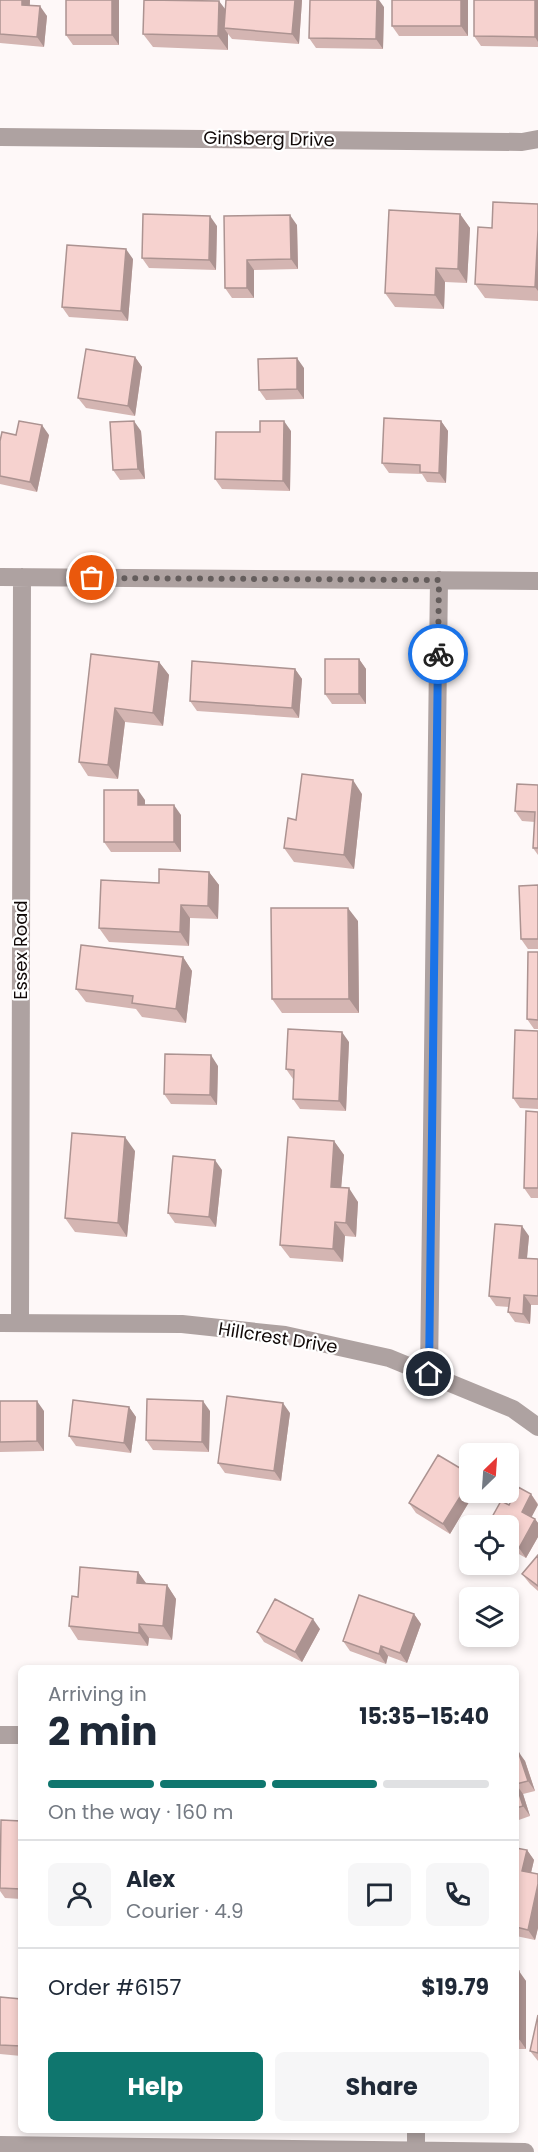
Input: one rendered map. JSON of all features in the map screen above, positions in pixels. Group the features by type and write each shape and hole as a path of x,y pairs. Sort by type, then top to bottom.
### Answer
{"street":[{"name":"Ginsberg Drive","path":"0,136 522,142 538,139"},
{"path":"0,577 538,581"},
{"name":"Essex Road","path":"20,1323 22,578"},
{"path":"429,1374 439,580"},
{"name":"Hillcrest Drive","path":"0,1323 182,1324 285,1335 389,1358 513,1409 538,1427"},
{"path":"0,1735 18,1735"},
{"path":"416,2133 416,2150"},
{"path":"0,2145 525,2152"}],"building":[{"path":"0,0 22,0 22,5 40,6 37,37 0,34"},
{"path":"66,0 112,0 112,35 66,35"},
{"path":"144,0 219,1 218,36 143,34"},
{"path":"226,0 295,0 292,34 224,28"},
{"path":"310,0 377,0 376,39 309,38"},
{"path":"392,0 461,0 461,26 392,26"},
{"path":"474,0 535,0 535,37 474,36"},
{"path":"493,202 538,204 535,287 475,284 478,227 492,228"},
{"path":"389,210 460,214 458,269 436,268 435,295 385,293"},
{"path":"143,214 210,216 209,260 142,258"},
{"path":"290,215 291,259 247,260 247,288 225,288 224,216"},
{"path":"67,245 126,249 121,311 62,307"},
{"path":"86,349 135,357 128,406 78,398"},
{"path":"297,358 297,389 259,390 258,359"},
{"path":"384,418 441,421 439,473 420,472 420,465 382,463"},
{"path":"19,421 42,425 30,482 0,476 2,432 16,435"},
{"path":"134,421 138,469 113,470 110,422"},
{"path":"260,421 284,421 283,481 215,479 216,432 260,432"},
{"path":"91,654 159,662 153,713 115,708 108,765 79,762"},
{"path":"325,659 359,659 359,694 325,694"},
{"path":"192,661 295,669 292,708 190,701"},
{"path":"302,774 353,780 344,855 284,848 288,818 296,820"},
{"path":"517,784 538,785 538,848 533,848 535,812 515,811"},
{"path":"104,790 138,790 138,805 174,805 174,842 104,842"},
{"path":"159,869 209,872 208,906 181,905 180,932 99,928 101,880 159,883"},
{"path":"538,885 538,939 521,939 519,886"},
{"path":"271,908 348,908 349,999 272,999"},
{"path":"81,945 183,957 176,1009 132,1003 133,996 76,989"},
{"path":"528,952 538,952 538,1020 527,1019"},
{"path":"288,1029 342,1032 339,1101 293,1099 294,1070 286,1069"},
{"path":"515,1030 538,1031 538,1099 513,1098"},
{"path":"165,1054 211,1055 210,1095 164,1094"},
{"path":"526,1111 538,1112 538,1188 524,1188"},
{"path":"72,1133 125,1137 118,1223 65,1218"},
{"path":"288,1137 334,1141 331,1187 349,1188 346,1223 335,1222 333,1249 280,1245"},
{"path":"173,1156 215,1160 209,1217 168,1213"},
{"path":"495,1224 522,1226 519,1258 538,1259 538,1296 524,1295 523,1314 508,1312 510,1298 489,1296"},
{"path":"227,1396 283,1403 274,1471 218,1463"},
{"path":"147,1399 203,1401 202,1442 146,1440"},
{"path":"73,1400 129,1407 124,1443 69,1436"},
{"path":"0,1401 37,1401 37,1441 0,1442"},
{"path":"438,1455 459,1467 459,1499 443,1524 409,1503"},
{"path":"519,1488 531,1494 522,1512 535,1519 519,1548 519,1515 493,1515 500,1503 509,1505 519,1503"},
{"path":"538,1555 538,1586 522,1574"},
{"path":"80,1567 138,1572 137,1583 167,1585 163,1626 139,1624 139,1633 69,1626 72,1596 78,1597"},
{"path":"359,1595 414,1614 400,1653 381,1646 379,1654 343,1641"},
{"path":"275,1599 313,1619 295,1652 257,1632"},
{"path":"519,1754 528,1781 519,1783"},
{"path":"519,1793 523,1806 519,1807"},
{"path":"1,1820 18,1821 18,1889 0,1888"},
{"path":"519,1849 527,1850 522,1871 538,1874 528,1930 519,1928"},
{"path":"0,1997 18,1999 18,2046 0,2045"},
{"path":"538,2015 538,2053 530,2051"}],"way so far":[{"path":"92,578 439,580 438,654"}],"route":[{"path":"429,1374 438,654"}]}
